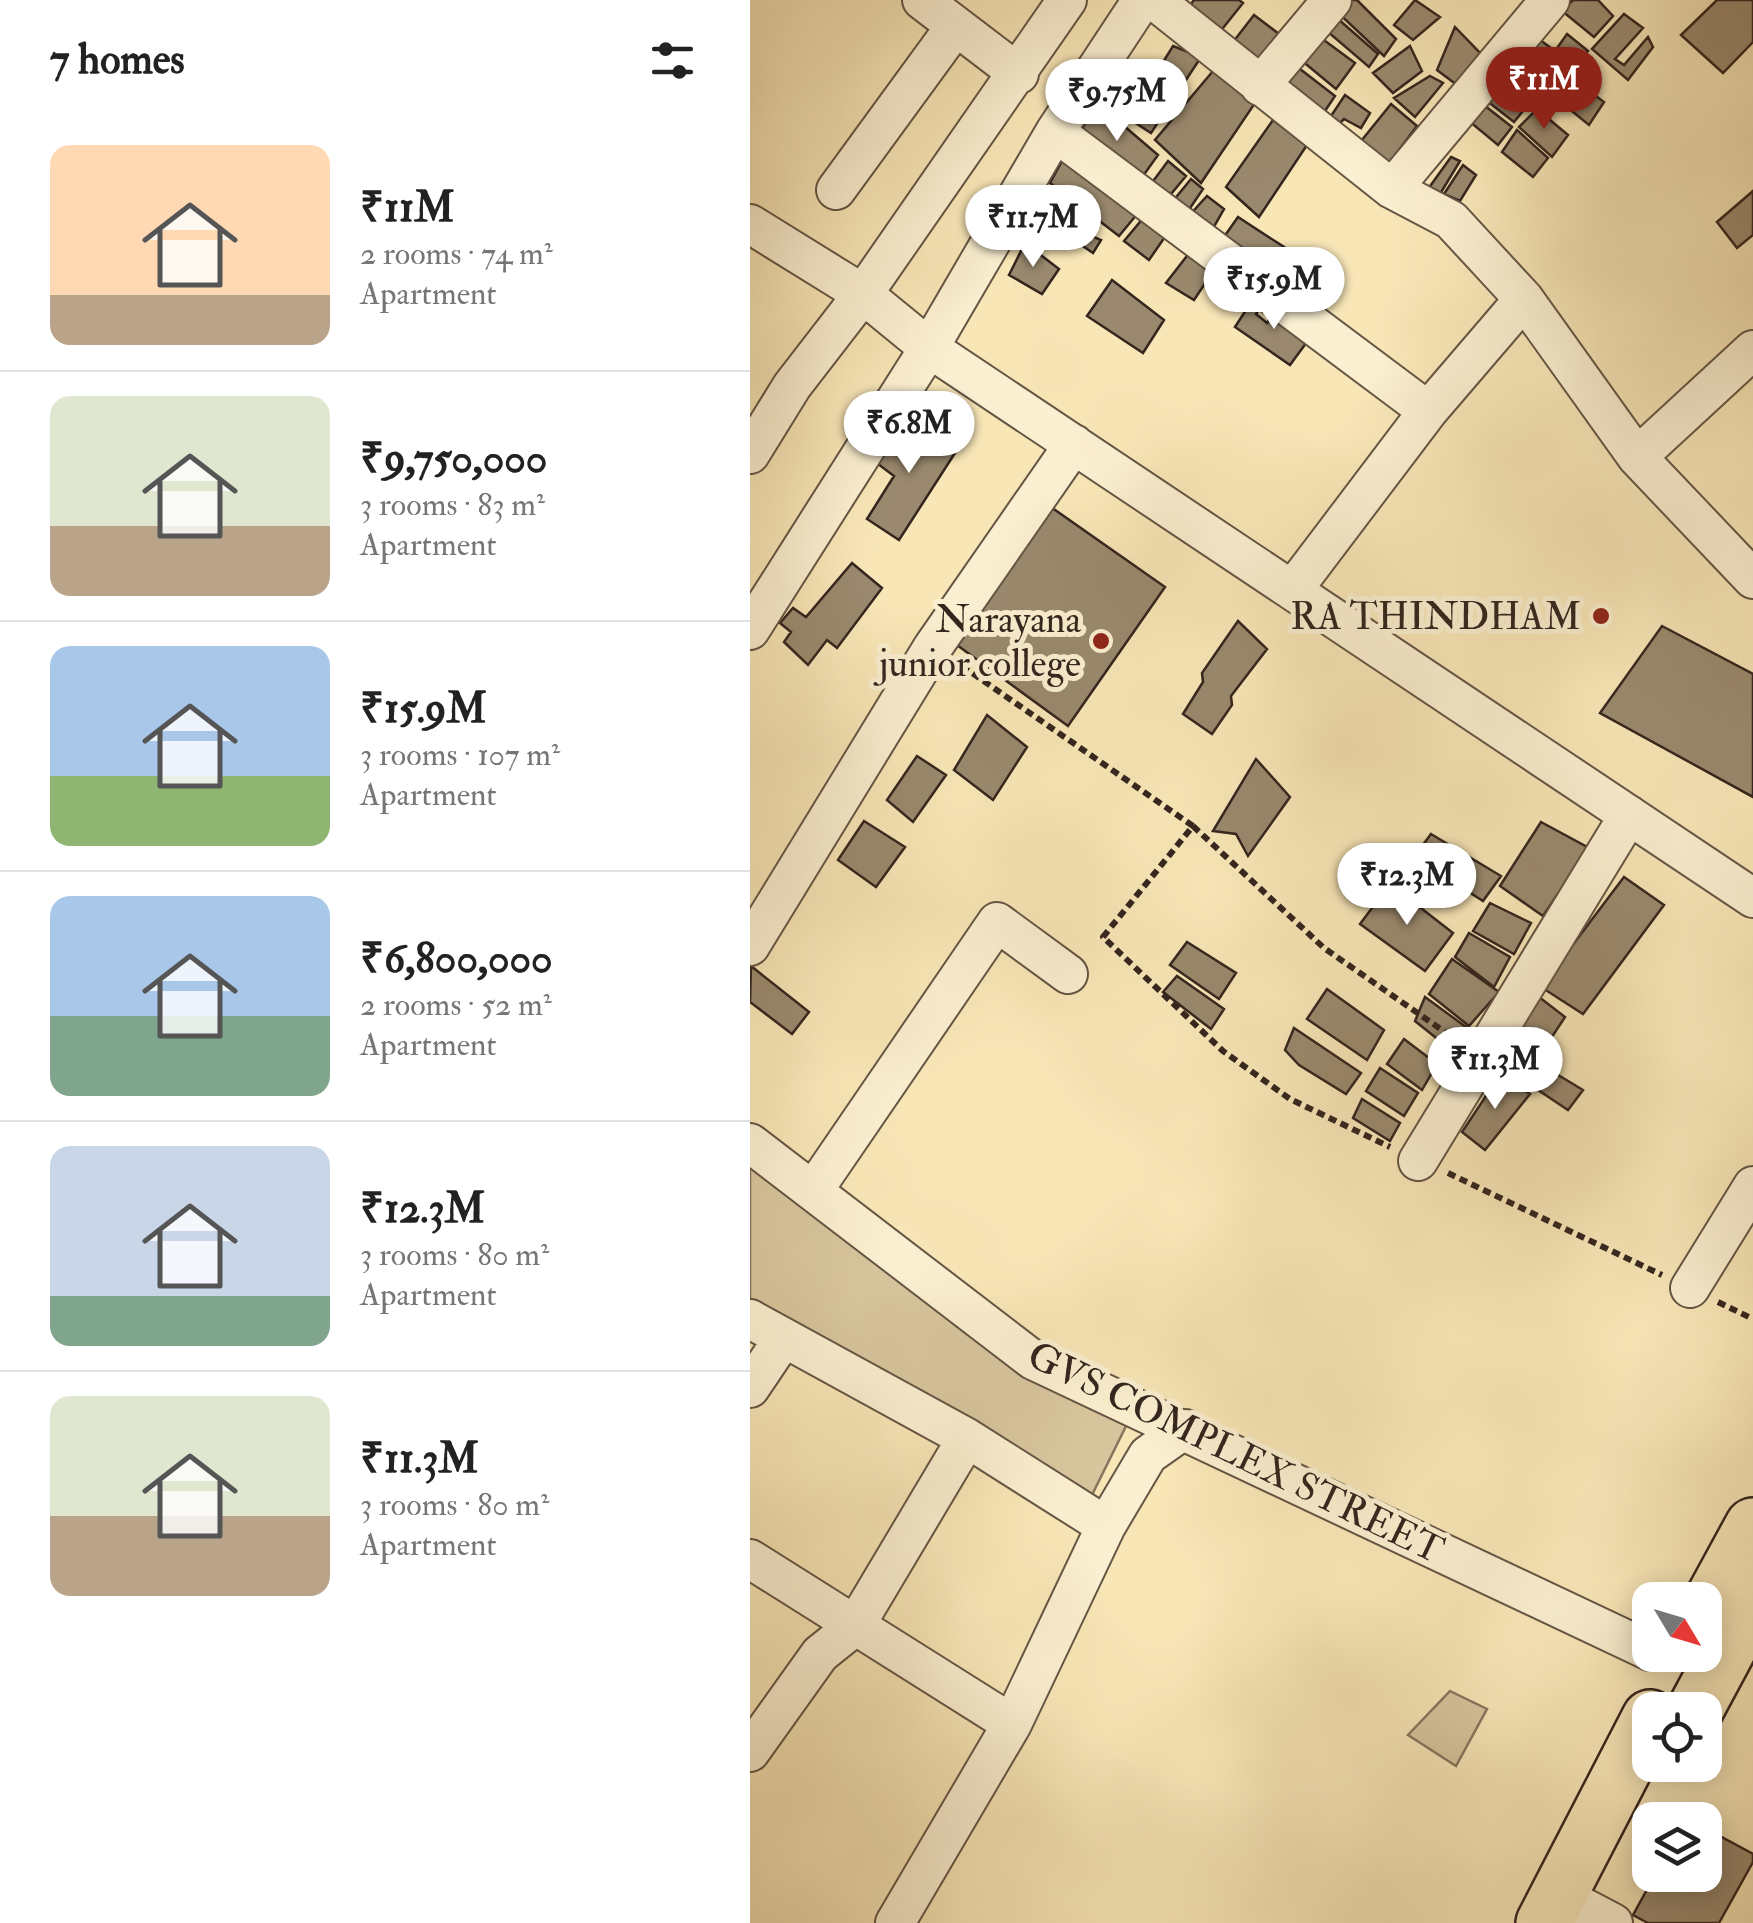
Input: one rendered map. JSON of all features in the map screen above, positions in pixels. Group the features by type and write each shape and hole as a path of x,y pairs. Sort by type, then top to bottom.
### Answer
{"main road":[{"path":"1722,1583 1753,1526"},
{"path":"1669,1674 1753,1602"},
{"path":"1578,1914 1632,1767"},
{"path":"1578,1914 1656,1782"}],"street":[{"path":"922,0 1018,74"},
{"path":"750,630 930,348 1055,132 1142,0"},
{"path":"1154,0 1392,189 1451,220 1524,299 1637,457 1753,579"},
{"path":"1260,86 1332,0"},
{"path":"1392,189 1550,0"},
{"path":"750,454 792,386 863,294 1018,74 1062,2"},
{"path":"836,190 955,27"},
{"path":"1055,132 1428,411"},
{"path":"750,224 863,294 930,348 1753,898"},
{"path":"1294,588 1428,411 1524,299"},
{"path":"1637,457 1753,350"},
{"path":"750,946 934,647 1074,444"},
{"path":"1418,1160 1629,815"},
{"path":"813,1190 997,922 1068,974"},
{"name":"GVS COMPLEX STREET","path":"750,1142 1034,1360 1185,1429 1669,1674"},
{"path":"1690,1288 1753,1186"},
{"path":"750,1319 967,1438 1106,1526"},
{"path":"750,1388 783,1339"},
{"path":"895,1923 1012,1724 1106,1526 1148,1455 1185,1429"},
{"path":"750,1752 820,1654 855,1626 967,1438"},
{"path":"750,1559 1012,1724"}],"path":[{"path":"934,647 1193,826 1324,948 1481,1057"},
{"path":"1193,826 1104,937 1224,1051 1290,1099 1753,1319"}],"shaded area":[{"path":"750,1147 1136,1406 1088,1503 750,1313"},
{"path":"1450,1691 1487,1709 1456,1766 1408,1735"}],"building":[{"path":"1194,0 1243,3 1219,33 1188,8"},
{"path":"1337,0 1357,0 1396,39 1384,56 1332,7"},
{"path":"1415,0 1440,17 1413,40 1394,25"},
{"path":"1573,0 1598,0 1613,16 1594,37 1562,11"},
{"path":"1717,0 1753,0 1753,42 1723,73 1681,35"},
{"path":"1329,11 1378,54 1369,67 1321,26"},
{"path":"1624,14 1643,28 1615,59 1624,65 1648,37 1653,47 1628,80 1592,49"},
{"path":"1254,15 1287,40 1262,69 1233,42"},
{"path":"1455,27 1482,55 1461,88 1437,70"},
{"path":"1313,32 1355,63 1336,89 1295,55"},
{"path":"1529,32 1551,48 1533,72 1511,48"},
{"path":"1567,34 1588,51 1574,67 1555,51"},
{"path":"1173,46 1201,57 1151,133 1128,118"},
{"path":"1410,46 1422,71 1393,93 1373,73"},
{"path":"1291,62 1335,96 1319,120 1272,84"},
{"path":"1218,65 1255,103 1201,183 1155,140"},
{"path":"1563,65 1575,75 1560,89 1567,94 1579,79 1590,88 1578,101 1586,104 1596,96 1604,102 1589,125 1547,91"},
{"path":"1430,76 1443,83 1415,117 1394,98"},
{"path":"1499,79 1531,101 1514,122 1487,101"},
{"path":"1345,95 1370,113 1361,128 1344,119 1337,126 1329,119"},
{"path":"1096,102 1158,155 1138,183 1078,137"},
{"path":"1480,102 1512,127 1498,145 1469,121"},
{"path":"1391,104 1417,126 1384,170 1357,146"},
{"path":"1537,109 1568,135 1552,157 1519,127"},
{"path":"1273,120 1307,145 1259,217 1226,187"},
{"path":"1517,130 1548,158 1533,177 1502,152"},
{"path":"1068,150 1138,213 1119,236 1050,183"},
{"path":"1451,157 1460,161 1434,204 1423,196"},
{"path":"1168,161 1186,176 1166,200 1148,188"},
{"path":"1463,165 1476,175 1460,201 1444,194"},
{"path":"1191,179 1203,189 1186,214 1173,201"},
{"path":"1753,191 1753,235 1737,248 1717,222"},
{"path":"1060,195 1097,222 1089,235 1101,240 1093,253 1042,218"},
{"path":"1207,196 1224,209 1208,237 1186,219"},
{"path":"1145,216 1169,231 1149,260 1124,241"},
{"path":"1238,217 1284,247 1265,278 1219,244"},
{"path":"1025,243 1059,269 1042,294 1009,275"},
{"path":"1190,252 1216,267 1194,300 1166,283"},
{"path":"1112,280 1164,320 1143,353 1087,316"},
{"path":"1257,293 1266,299 1256,314 1267,323 1277,309 1312,335 1290,365 1235,327"},
{"path":"906,414 955,453 899,540 867,519 894,476 878,464"},
{"path":"1048,505 1165,587 1068,726 950,640"},
{"path":"852,563 882,588 837,648 827,640 808,665 784,642 791,632 780,623 793,608 806,617"},
{"path":"1238,621 1267,649 1231,696 1232,705 1212,734 1183,714 1203,682 1202,673"},
{"path":"1662,626 1753,674 1753,797 1600,713"},
{"path":"987,715 1027,747 993,800 954,770"},
{"path":"917,756 946,775 913,822 887,800"},
{"path":"1256,759 1290,797 1248,856 1236,834 1213,831"},
{"path":"864,821 905,847 876,887 838,860"},
{"path":"1541,822 1589,848 1543,916 1500,886"},
{"path":"1431,834 1501,876 1483,901 1414,857"},
{"path":"1624,877 1664,905 1583,1014 1541,987"},
{"path":"1390,884 1453,933 1425,971 1360,924"},
{"path":"1490,903 1531,923 1514,954 1473,931"},
{"path":"1469,933 1510,957 1494,987 1455,957"},
{"path":"1187,942 1236,973 1219,999 1170,965"},
{"path":"1452,959 1499,992 1469,1026 1429,994"},
{"path":"751,966 809,1012 792,1034 750,1002"},
{"path":"1177,976 1224,1009 1211,1029 1163,992"},
{"path":"1327,989 1384,1030 1367,1060 1307,1019"},
{"path":"1425,997 1466,1027 1450,1049 1415,1021"},
{"path":"1539,997 1565,1017 1544,1049 1513,1029"},
{"path":"1294,1028 1361,1073 1346,1094 1299,1065 1285,1050"},
{"path":"1404,1039 1437,1064 1422,1090 1387,1064"},
{"path":"1380,1068 1418,1093 1404,1116 1366,1091"},
{"path":"1550,1070 1583,1090 1568,1110 1535,1088"},
{"path":"1500,1075 1530,1094 1485,1150 1462,1132"},
{"path":"1362,1099 1400,1123 1390,1141 1353,1118"},
{"path":"1722,1837 1753,1854 1753,1862 1719,1923 1648,1923 1633,1915 1646,1892 1722,1892"}],"place":[{"name":"RA THINDHAM","path":"1601,616"},
{"name":"Narayana junior college","path":"1101,641"}]}
